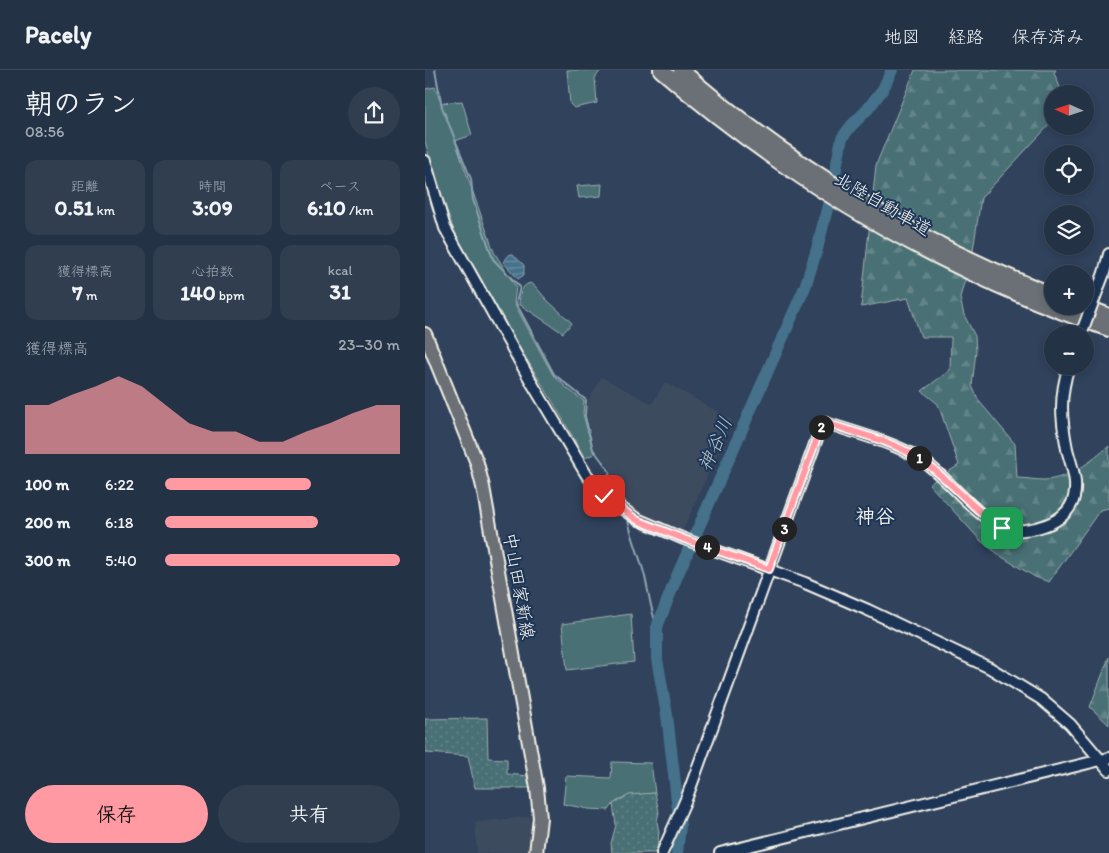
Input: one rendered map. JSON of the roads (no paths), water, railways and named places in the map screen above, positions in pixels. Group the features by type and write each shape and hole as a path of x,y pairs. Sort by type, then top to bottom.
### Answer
{"highway":[{"name":"北陸自動車道","path":"661,70 732,128 860,207 892,233 980,278 1109,329"},
{"name":"北陸自動車道","path":"681,70 817,180"},
{"name":"北陸自動車道","path":"860,207 897,221 975,262 1044,291"},
{"path":"1094,310 1109,316"}],"main road":[{"name":"中山田家新線","path":"425,334 477,463 483,487 537,788 540,818 536,853"}],"street":[{"path":"425,161 445,228 533,385 586,474 604,496 637,520 700,545 769,569 868,610 990,668 1041,699 1105,759 1109,770"},
{"path":"1084,325 1109,254"},
{"path":"663,848 687,797 823,422 891,444 920,459 989,520 1002,528 1017,530 1038,528 1054,522 1065,514 1074,499 1075,481 1061,416 1063,384 1066,375"},
{"path":"720,853 1105,759"}],"waterway":[{"path":"435,70 442,107 471,179 473,200 493,259 520,287 516,303 554,374 586,400 585,416 593,449 610,472 604,484 625,501 626,507"},
{"name":"神谷川","path":"677,853 680,826 667,715 657,659 657,627 677,576 805,287 831,193 842,138 883,89 892,70"},
{"path":"627,516 644,573 657,627"}],"district":[{"name":"神谷","path":"875,516"}]}
